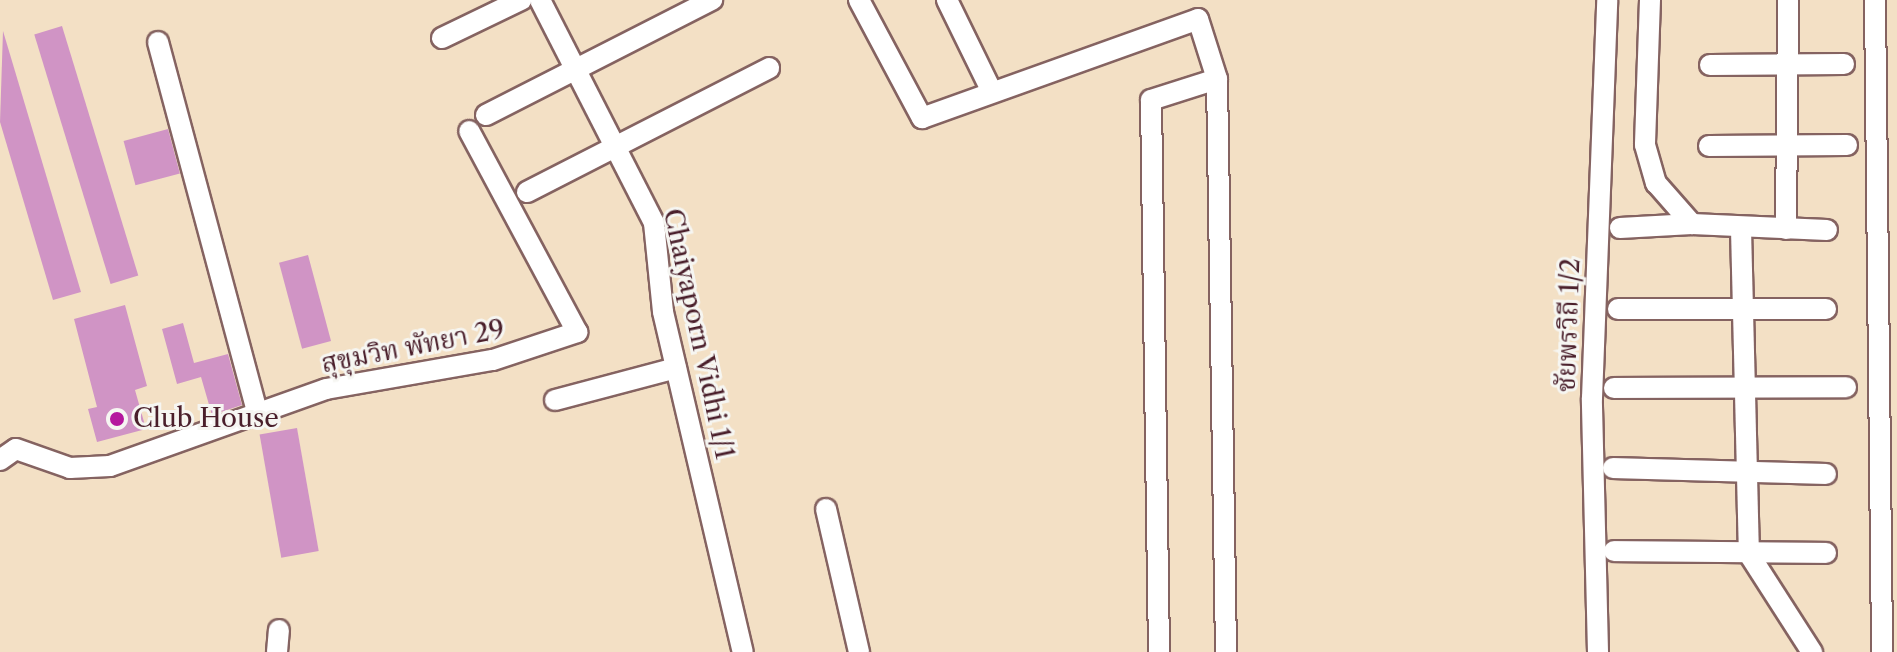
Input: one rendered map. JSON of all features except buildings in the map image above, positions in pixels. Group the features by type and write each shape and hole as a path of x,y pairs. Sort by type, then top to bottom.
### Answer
{"street":[{"path":"442,38 521,0"},
{"name":"Chaiyaporn Vidhi 1/1","path":"540,0 612,147 654,223 663,312 743,652"},
{"path":"486,115 712,0"},
{"path":"859,0 922,118 991,90 1198,19 1217,79 1226,652"},
{"path":"947,0 991,90"},
{"name":"ชัยพรวิถี 1/2","path":"1598,652 1592,398 1607,0"},
{"path":"1650,0 1645,145 1656,183 1692,224"},
{"path":"1786,229 1788,0"},
{"path":"1875,0 1882,652"},
{"path":"158,42 258,415"},
{"path":"1710,65 1844,64"},
{"path":"527,192 769,68"},
{"path":"1159,652 1151,100 1217,79"},
{"name":"สุขุมวิท พัทยา 29","path":"0,460 16,449 70,468 110,466 326,389 493,360 577,332 469,131"},
{"path":"1709,146 1847,145"},
{"path":"1620,228 1692,224 1741,229 1827,230"},
{"path":"1741,229 1748,390 1749,554 1812,652"},
{"path":"1618,309 1826,309"},
{"path":"555,400 676,368"},
{"path":"1614,388 1748,390 1846,387"},
{"path":"1613,468 1826,474"},
{"path":"826,509 859,652"},
{"path":"1614,551 1826,553"},
{"path":"277,652 279,630"}],"place":[{"name":"Club House","path":"117,419"}]}
